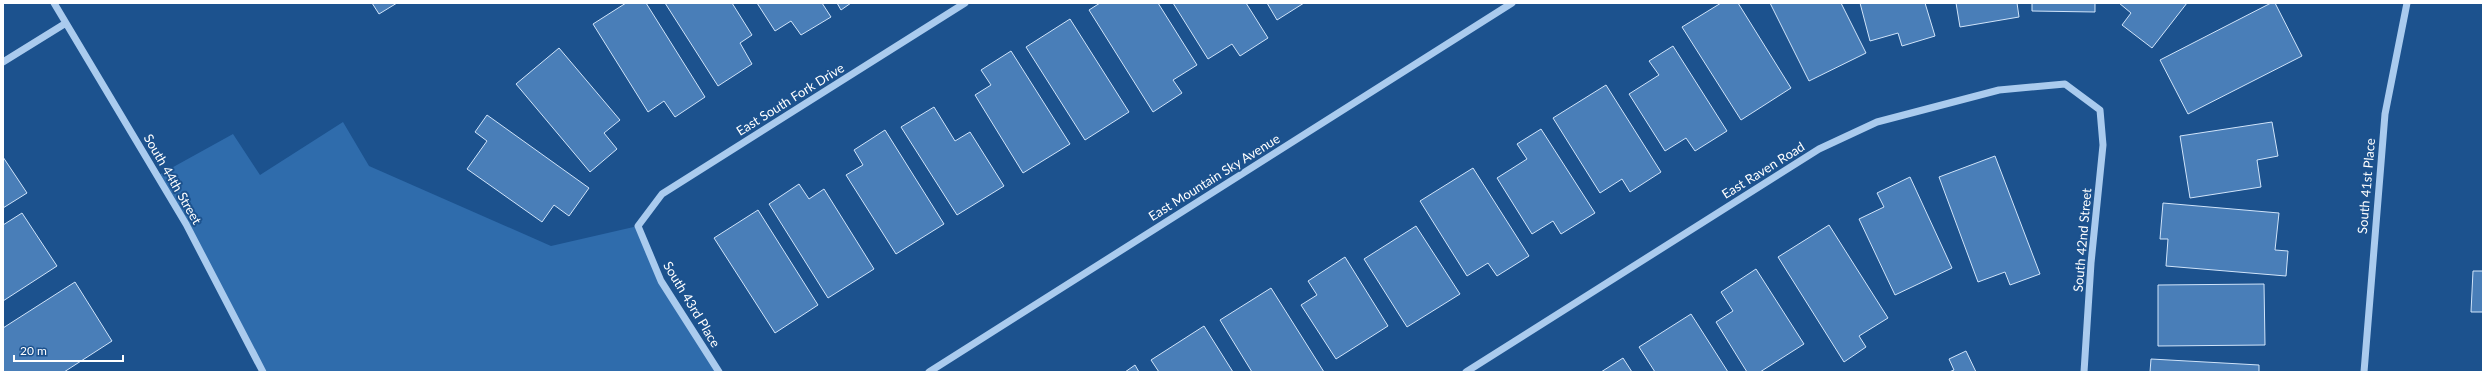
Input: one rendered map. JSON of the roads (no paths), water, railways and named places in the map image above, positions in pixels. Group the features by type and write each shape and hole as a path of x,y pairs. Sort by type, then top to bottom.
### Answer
{"street":[{"name":"South 44th Street","path":"54,3 186,224 263,372"},
{"name":"East South Fork Drive","path":"638,226 662,194 965,3"},
{"name":"East Mountain Sky Avenue","path":"928,372 1512,3"},
{"name":"South 41st Place","path":"2364,372 2385,114 2407,3"},
{"path":"3,62 66,23"},
{"name":"East Raven Road","path":"1466,372 1819,149 1877,122 2000,90 2065,84 2100,110"},
{"name":"South 42nd Street","path":"2084,372 2091,263 2103,145 2100,110"},
{"name":"South 43rd Place","path":"638,226 661,281 719,372"}]}
